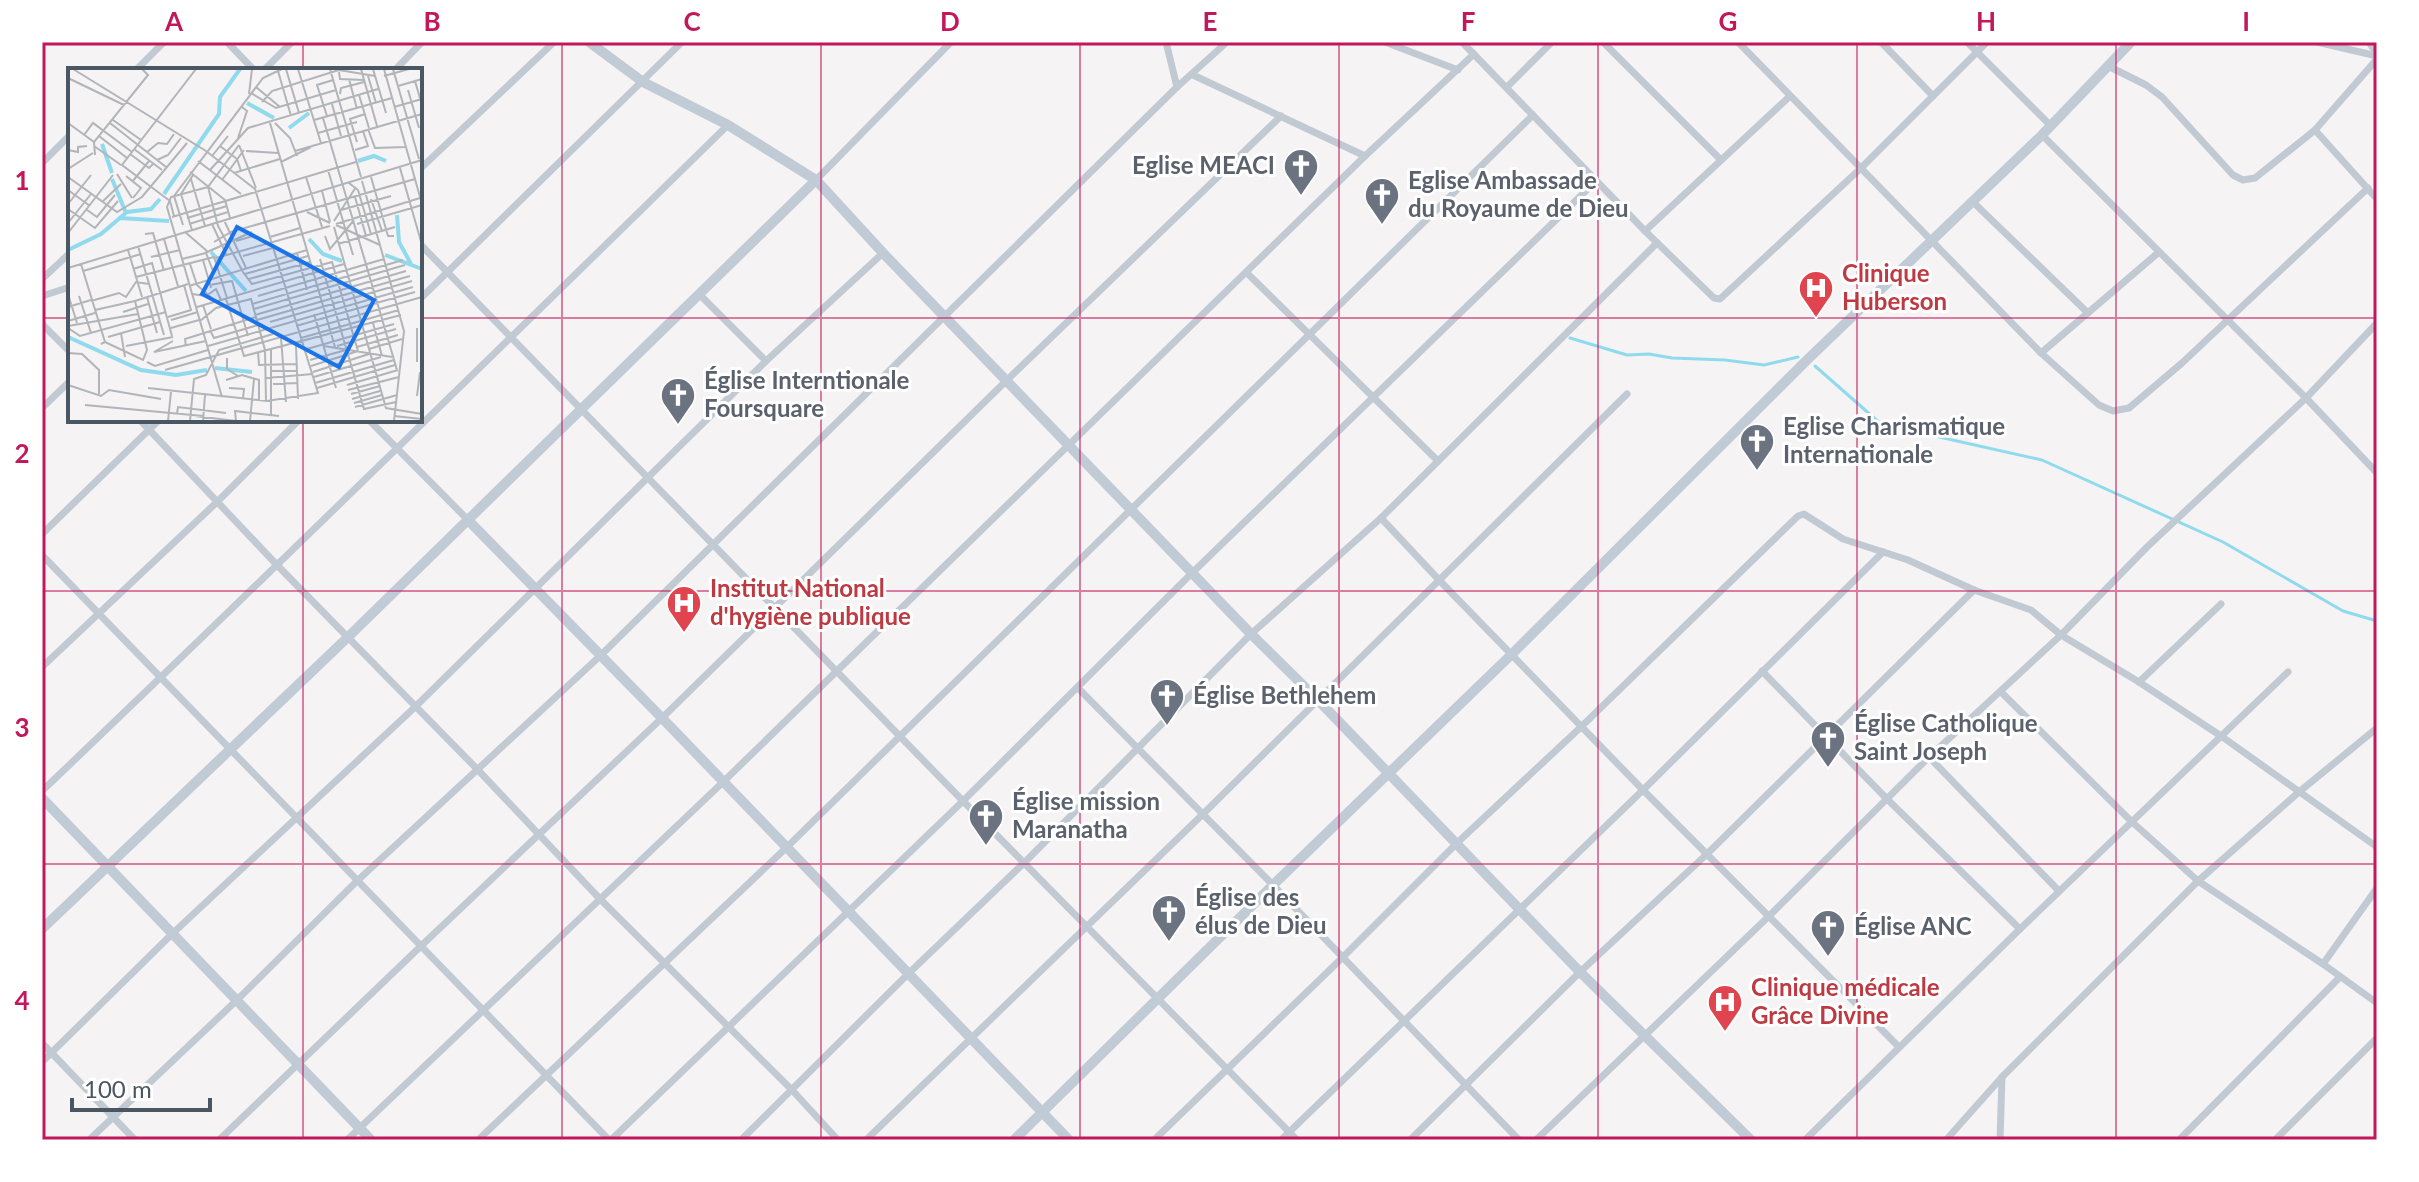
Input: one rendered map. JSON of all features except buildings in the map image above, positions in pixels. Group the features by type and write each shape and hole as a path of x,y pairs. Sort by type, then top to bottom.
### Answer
{"street":[{"path":"138,68 164,42"},
{"path":"227,42 252,68"},
{"path":"266,68 292,42"},
{"path":"397,68 422,42"},
{"path":"422,167 554,42"},
{"path":"589,42 643,82 728,125 816,180 1006,381 1580,972 1751,1140"},
{"path":"422,297 682,42"},
{"path":"42,929 347,638 816,180 951,42"},
{"path":"1166,42 1177,87"},
{"path":"89,1140 357,881 600,656 1177,87 1227,42"},
{"path":"1385,42 1458,70"},
{"path":"1462,42 1657,243 1714,298 1720,299 1860,169 1987,42"},
{"path":"1507,87 1552,42"},
{"path":"1603,42 1721,160"},
{"path":"1738,42 2041,353 2099,405 2113,411 2129,408 2182,363 2368,188"},
{"path":"1881,42 1933,96"},
{"path":"1967,42 2050,125"},
{"path":"1014,1140 1512,654 1808,359 2042,135 2131,42"},
{"path":"2317,42 2377,56"},
{"path":"2369,42 2377,56"},
{"path":"347,1140 722,783 1365,156 1474,54"},
{"path":"2108,66 2139,81 2162,97 2233,175 2243,180 2255,178 2315,130 2377,56"},
{"path":"1193,75 1365,156"},
{"path":"1645,231 1789,97"},
{"path":"478,1140 786,848 1533,115"},
{"path":"219,1140 662,718 1281,116"},
{"path":"42,791 398,449 728,125"},
{"path":"2315,130 2377,199"},
{"path":"2042,135 2376,470"},
{"path":"42,163 68,137"},
{"path":"42,555 610,1140 963,801 1192,573 1596,181"},
{"path":"1973,202 2088,313"},
{"path":"741,1140 1025,862 1251,634 1381,518 1657,243"},
{"path":"422,246 1297,1140"},
{"path":"2041,353 2159,252"},
{"path":"42,1062 172,934 414,708 766,361 883,253"},
{"path":"42,279 68,255"},
{"path":"1247,273 1438,461"},
{"path":"42,296 68,288"},
{"path":"699,294 766,361"},
{"path":"1536,1140 1929,757 2061,635 2147,547 2306,398 2377,323"},
{"path":"42,324 68,350"},
{"path":"42,408 68,383"},
{"path":"866,1140 1202,815 1627,394"},
{"path":"142,422 414,708 838,1140"},
{"path":"42,534 157,422"},
{"path":"42,667 297,422"},
{"path":"371,422 1069,1140"},
{"path":"1154,1140 1457,843 1798,516 1804,514 1843,539 1908,560 1974,590 2031,610 2061,635 2221,736 2377,847"},
{"path":"1381,518 1643,790 1899,1047"},
{"path":"1281,1140 1643,790 1883,552"},
{"path":"1410,1140 1580,972 1707,854 1974,590"},
{"path":"2139,682 2221,604"},
{"path":"1762,671 2020,929"},
{"path":"1805,1140 2288,672"},
{"path":"1078,688 1519,1140"},
{"path":"2001,692 2131,821 2198,881 2377,1003"},
{"path":"1946,1140 2002,1077 2198,881 2377,728"},
{"path":"1929,757 2059,891"},
{"path":"42,798 371,1140"},
{"path":"2323,964 2377,888"},
{"path":"2179,1140 2340,977"},
{"path":"2275,1140 2377,1038"},
{"path":"42,1043 135,1140"},
{"path":"2000,1140 2002,1077"}],"waterway":[{"path":"1570,338 1627,355 1649,354 1764,365 1798,357"},
{"path":"1815,366 1881,424 2042,460 2223,542 2343,611 2377,621"}],"place":[{"name":"Eglise MEACI","path":"1301,197"},
{"name":"Eglise Ambassade du Royaume de Dieu","path":"1382,226"},
{"name":"Clinique Huberson","path":"1816,319"},
{"name":"Église Interntionale Foursquare","path":"678,426"},
{"name":"Eglise Charismatique Internationale","path":"1757,472"},
{"name":"Institut National d'hygiène publique","path":"684,634"},
{"name":"Église Bethlehem","path":"1167,727"},
{"name":"Église Catholique Saint Joseph","path":"1828,769"},
{"name":"Église mission Maranatha","path":"986,847"},
{"name":"Église des élus de Dieu","path":"1169,943"},
{"name":"Église ANC","path":"1828,958"},
{"name":"Clinique médicale Grâce Divine","path":"1725,1033"}]}
